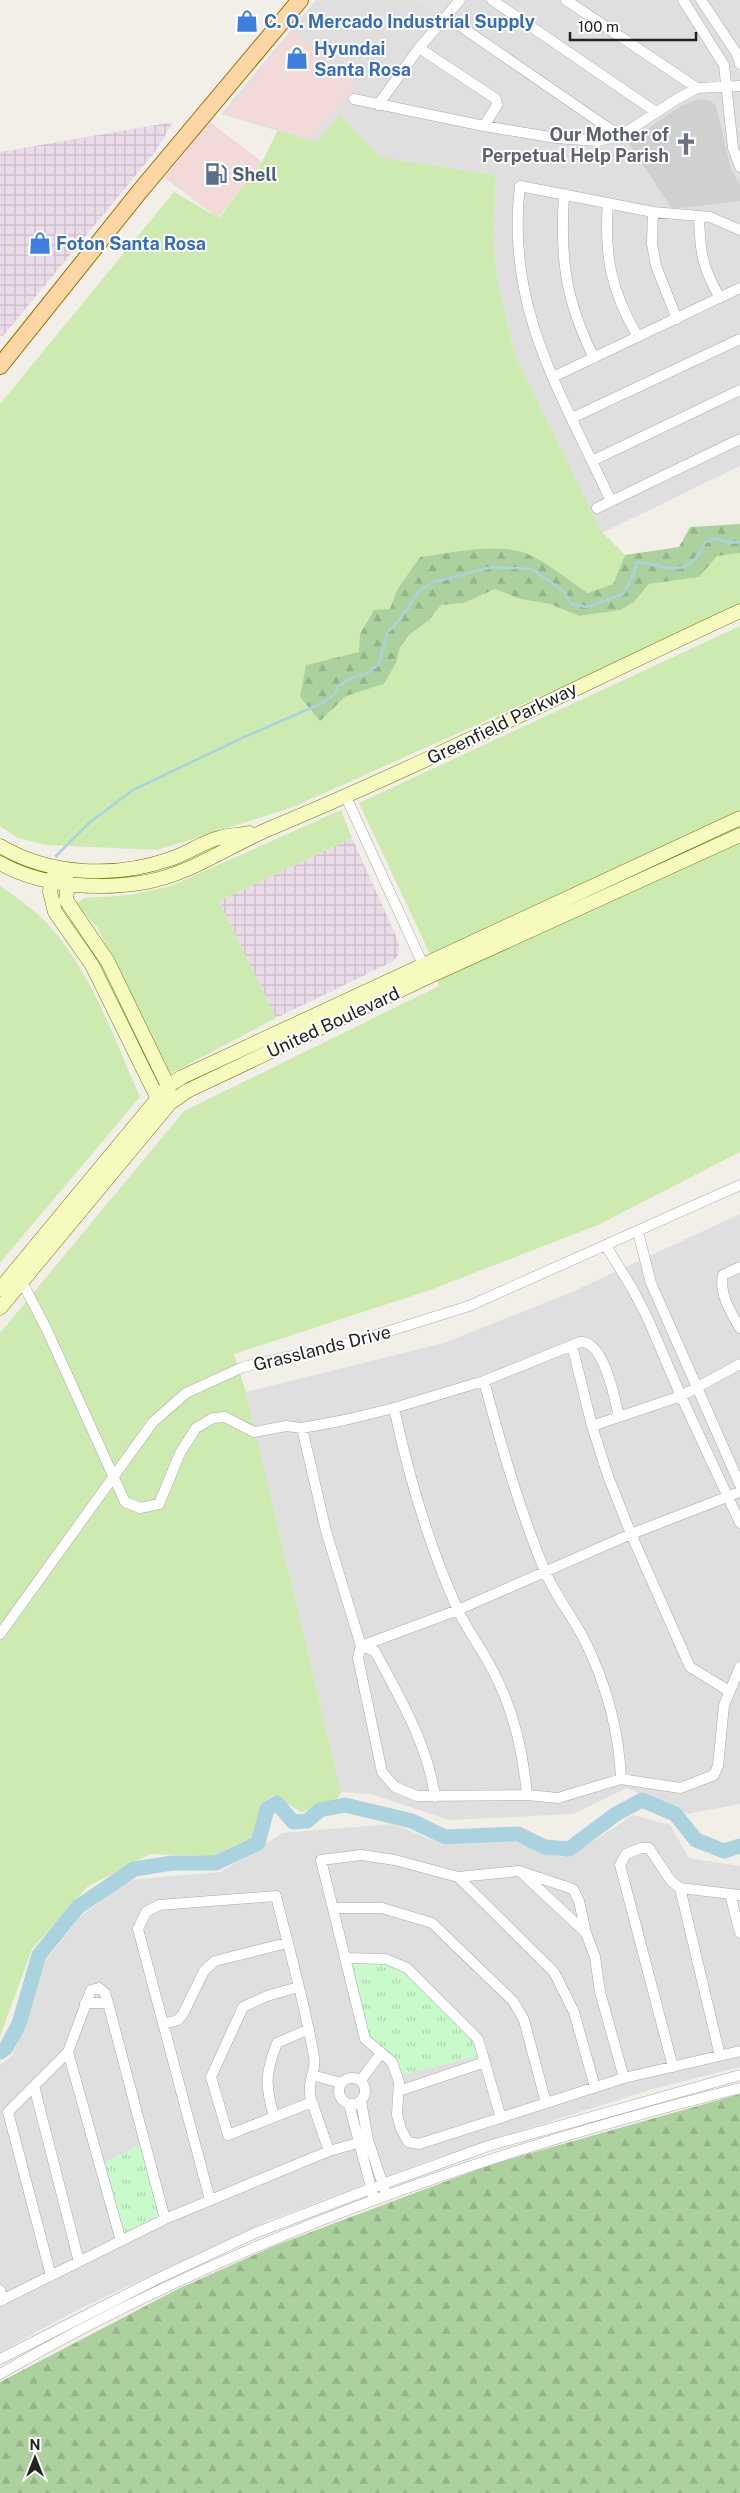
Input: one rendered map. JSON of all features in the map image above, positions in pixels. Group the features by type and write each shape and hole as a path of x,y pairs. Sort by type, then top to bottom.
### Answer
{"main road":[{"path":"0,366 140,191 300,0"},
{"name":"Greenfield Parkway","path":"0,863 23,874 68,884 119,885 147,882 179,873 263,832 346,797 740,611"},
{"name":"United Boulevard","path":"0,1289 19,1276 170,1103 187,1091 425,971 740,818"},
{"name":"Greenfield Parkway","path":"0,846 28,860 60,868 118,871 144,868 172,859 218,838 263,832"},
{"name":"United Boulevard","path":"0,1308 19,1276 157,1097 168,1086 182,1077 740,835"},
{"path":"60,868 68,884 66,900 108,962 168,1086 170,1103 157,1097 92,965 78,942 55,912 50,892 51,880 60,868"}],"street":[{"path":"378,105 419,48 460,0"},
{"path":"492,0 656,112"},
{"path":"566,0 698,88"},
{"path":"683,0 724,65 740,167"},
{"path":"702,0 738,54 740,64"},
{"path":"447,17 620,136"},
{"path":"419,48 496,99 497,105 484,126"},
{"path":"354,99 484,126 577,140 598,141 620,136 656,112 698,88 726,85 740,86"},
{"path":"611,501 538,345 526,307 519,270 516,216 520,186 653,212 722,220 740,230"},
{"path":"564,194 561,233 563,267 580,328 594,358"},
{"path":"608,203 606,229 612,282 622,310 638,337"},
{"path":"653,212 652,244 656,266 676,319"},
{"path":"699,216 701,252 706,274 720,298"},
{"path":"553,377 740,288"},
{"path":"572,418 740,339"},
{"path":"592,461 740,390"},
{"path":"597,508 740,439"},
{"path":"346,797 425,971"},
{"name":"Grasslands Drive","path":"0,1634 153,1422 186,1392 243,1367 354,1342 469,1306 740,1185"},
{"path":"638,1232 651,1283 740,1484"},
{"path":"606,1246 644,1311 740,1523"},
{"path":"739,1270 723,1275 721,1283 729,1310 740,1328"},
{"path":"19,1276 46,1328 125,1502 140,1508 158,1504 180,1453 196,1428 213,1418 225,1417 254,1432 286,1426 302,1428 394,1408 484,1381 572,1345 587,1342 596,1352 607,1373 620,1417"},
{"path":"572,1345 592,1426 631,1534 690,1667 729,1692"},
{"path":"592,1426 681,1396 740,1364"},
{"path":"484,1381 510,1478 545,1571 585,1641 606,1691 619,1743 622,1779"},
{"path":"394,1408 413,1490 428,1535 458,1610 494,1672 515,1724 524,1756 527,1795"},
{"path":"302,1428 326,1531 361,1646 358,1658 382,1772 395,1787 417,1796 527,1795 558,1798 622,1779 680,1788 714,1775 718,1766 724,1705 740,1668"},
{"path":"361,1646 458,1610 631,1534 740,1492"},
{"path":"361,1646 375,1651 418,1732 432,1776 435,1797"},
{"path":"673,2067 620,1865 626,1854 640,1848 650,1848 671,1881 680,1888 735,1894 740,1933"},
{"path":"624,2078 600,1992 595,1957 586,1934 579,1901 573,1889 519,1871 458,1877 395,1860 361,1856 321,1860 364,2039 392,2062 399,2091 397,2115 400,2129 408,2142 419,2144 624,2078 740,2051"},
{"path":"519,1871 586,1934"},
{"path":"458,1877 554,1972 574,2012 595,2087"},
{"path":"680,1888 720,2056"},
{"path":"210,2200 138,1929 146,1912 160,1905 276,1896 309,2029 315,2061 308,2089 329,2151"},
{"path":"333,1908 382,1908 432,1923 513,2001 524,2020 546,2103"},
{"path":"163,2024 178,2020 183,2014 204,1971 215,1961 287,1943"},
{"path":"345,1958 386,1959 407,1968 478,2039 500,2118"},
{"path":"298,1987 267,1996 242,2007 211,2076 228,2135 312,2102"},
{"path":"51,2276 8,2112 68,2052 91,1990 99,1988 105,1993 165,2219"},
{"path":"274,2117 267,2091 268,2066 277,2042 309,2029"},
{"path":"68,2052 120,2241"},
{"path":"361,2080 381,2053"},
{"path":"399,2091 485,2062"},
{"path":"312,2075 341,2083 353,2077 361,2080 366,2091 361,2101 364,2141 375,2200"},
{"path":"0,2359 155,2280 255,2233 372,2188 488,2146 740,2075"},
{"path":"341,2083 340,2095 349,2104 387,2196"},
{"path":"34,2086 79,2262"},
{"path":"0,2374 158,2290 260,2244 492,2158 740,2088"},
{"path":"349,2104 361,2101"},
{"path":"1,2297 51,2276 165,2219 329,2151 364,2141"}],"shaded area":[{"path":"316,0 740,0 740,466 602,533 515,355 497,280 493,230 496,175 380,157 340,115 316,142 221,114"},
{"path":"417,0 451,0 437,18"},
{"name":"Hyundai Santa Rosa","path":"293,31 356,85 311,138 224,114"},
{"path":"699,99 711,101 716,106 731,169 740,185 740,201 672,209 628,142 681,106"},
{"path":"209,121 262,162 218,218 165,178"},
{"name":"Foton Santa Rosa","path":"173,122 155,152 3,336 0,335 0,152"},
{"path":"352,838 396,936 399,945 398,956 392,962 276,1018 219,901"},
{"path":"740,1214 740,1804 687,1814 627,1788 573,1814 449,1820 371,1794 341,1792 246,1392 444,1343 572,1292"},
{"path":"633,1815 670,1825 689,1858 740,1866 740,2067 649,2090 433,2159 270,2220 77,2310 0,2352 0,2065 13,2055 46,1960 80,1917 128,1880 221,1872 282,1833 393,1824 444,1845 515,1842 563,1857 586,1846"}],"green space":[{"path":"340,115 380,157 496,175 493,230 497,280 515,355 602,532 625,555 613,584 588,593 529,554 397,590 390,609 360,634 360,652 306,665 301,697 320,721 346,696 384,684 396,663 400,647 409,635 429,620 441,605 464,603 495,589 520,599 550,604 579,616 621,610 634,602 649,584 699,577 717,556 740,553 740,607 293,807 158,850 46,845 18,838 0,826 0,404 174,192 219,218 262,162 278,130 316,142"},
{"path":"740,524 740,553 717,556 699,577 649,584 634,602 621,610 579,616 550,604 520,599 495,589 464,603 441,605 429,620 409,635 400,647 396,663 384,684 346,696 320,721 300,697 306,665 359,652 360,634 374,610 390,609 397,590 420,557 491,548 518,551 545,563 588,593 613,584 625,555 679,547 690,527"},
{"path":"740,626 740,1152 598,1225 430,1290 234,1354 246,1392 341,1792 335,1803 301,1812 274,1795 261,1804 254,1836 213,1856 150,1854 87,1887 32,1949 0,2036 0,1333 184,1111 439,986 429,952 359,803"},
{"path":"341,810 352,838 219,901 276,1018 170,1074 97,927 76,904 84,898 130,895 171,886"},
{"path":"0,886 34,911 69,950 96,998 140,1097 0,1263"},
{"path":"351,1962 386,1965 408,1975 474,2042 478,2056 403,2075 397,2058 370,2037"},
{"path":"740,2094 740,2493 0,2493 0,2382 178,2289 274,2246 492,2164"},
{"path":"140,2145 159,2216 125,2233 105,2162"}],"waterway":[{"path":"56,856 90,822 133,790 242,738 320,704 334,695 338,686 351,678 368,673 379,664 387,633 400,619 419,591 434,582 492,567 532,569 563,591 571,604 587,607 623,594 632,578 637,562 668,568 685,567 699,554 705,542 717,538 728,543 740,542"},
{"path":"0,2052 6,2048 19,2024 39,1955 78,1907 134,1869 172,1863 216,1863 258,1843 267,1809 277,1803 293,1822 307,1821 320,1810 345,1805 412,1821 445,1837 518,1834 545,1847 569,1849 616,1814 642,1800 675,1814 696,1840 724,1851 740,1846"}],"place":[{"name":"C. O. Mercado Industrial Supply","path":"247,21"},
{"name":"Hyundai Santa Rosa","path":"297,58"},
{"name":"Our Mother of Perpetual Help Parish","path":"686,144"},
{"name":"Shell","path":"216,174"},
{"name":"Foton Santa Rosa","path":"40,243"}]}
